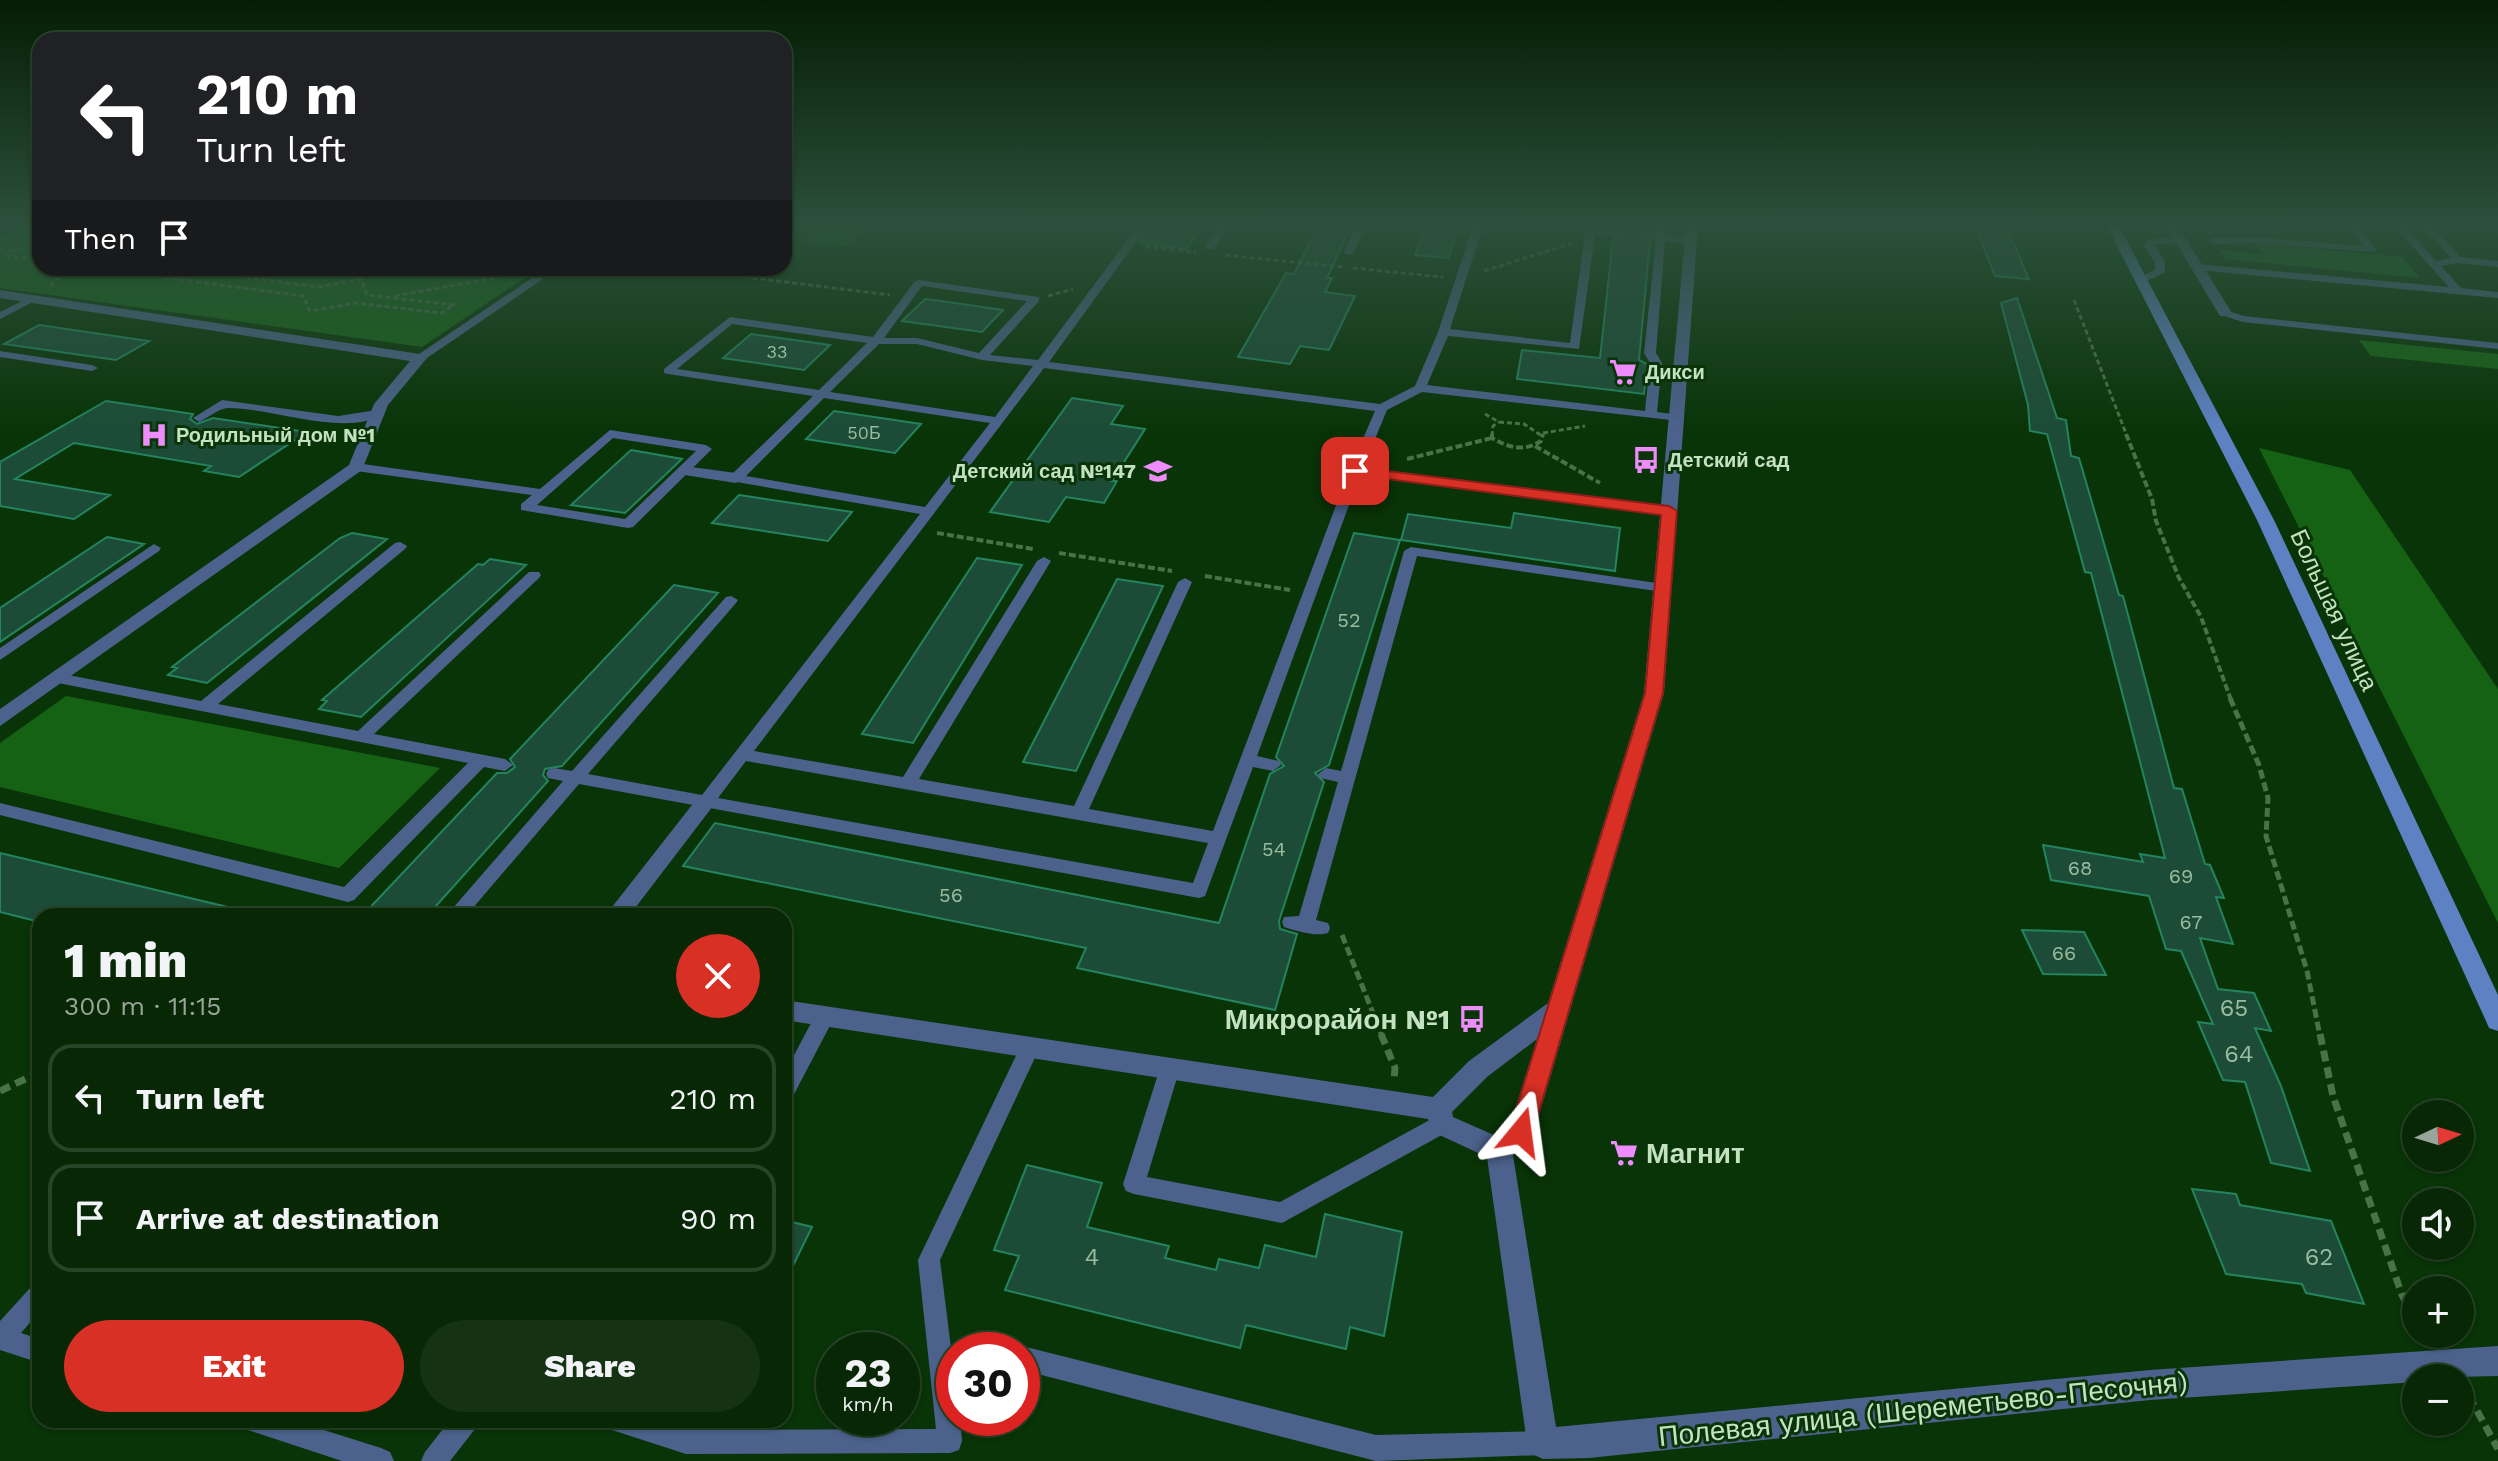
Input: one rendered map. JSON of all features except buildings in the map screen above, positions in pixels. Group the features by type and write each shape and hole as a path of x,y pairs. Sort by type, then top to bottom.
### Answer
{"street":[{"path":"0,719 356,467 377,414 420,358 1,294"},
{"path":"1499,1150 1521,1132 1654,693 1687,294"},
{"name":"Большая улица","path":"2151,294 2280,551 2498,1021"},
{"path":"2214,294 2225,313"},
{"path":"684,471 736,478"},
{"path":"622,908 706,801"},
{"path":"1440,1117 1478,1069 1558,1009"},
{"path":"792,1011 1391,1102 1440,1117 1499,1150"},
{"path":"1499,1150 1543,1443"},
{"name":"Полевая улица (Шереметьево-Песочня)","path":"1543,1443 1604,1440 2150,1385 2498,1361"}],"lane":[{"path":"420,358 515,294"},
{"path":"736,478 876,341 911,294"},
{"path":"1000,294 1035,299"},
{"path":"706,801 1092,294"},
{"path":"1420,388 1456,294"},
{"path":"1444,332 1575,347 1582,294"},
{"path":"1651,415 1656,363 1650,353 1654,294"},
{"path":"0,316 34,299"},
{"path":"982,357 1035,299"},
{"path":"2225,313 2243,319 2498,346"},
{"path":"998,421 668,371 730,320 876,341 917,341 982,357 1382,408 1420,388 1676,418"},
{"path":"0,354 97,365 77,377"},
{"path":"199,418 222,404 338,420 377,414"},
{"path":"554,774 1199,891 1307,593 1382,408"},
{"path":"610,434 706,449 684,471 628,524 526,507 610,434"},
{"path":"356,467 543,493"},
{"path":"1355,471 1669,511"},
{"path":"736,478 926,511"},
{"path":"205,706 400,546"},
{"path":"0,655 154,548"},
{"path":"1306,925 1411,551 1663,588"},
{"path":"908,783 1044,554"},
{"path":"361,737 534,575"},
{"path":"1079,813 1179,577"},
{"path":"462,908 731,600"},
{"path":"58,678 505,765"},
{"path":"741,754 1218,838"},
{"path":"0,809 348,895 481,760"},
{"path":"1246,760 1273,765"},
{"path":"1326,774 1347,778"},
{"path":"792,1079 825,1016"},
{"path":"940,1332 929,1260 1030,1047"},
{"path":"1170,1068 1134,1184 1282,1213 1440,1117"},
{"path":"32,1303 0,1338 32,1348"},
{"name":"Полевая улица (Шереметьево-Песочня)","path":"1040,1363 1376,1448 1543,1443"},
{"path":"279,1428 381,1461"},
{"path":"434,1461 460,1428"},
{"path":"643,1428 686,1442 936,1431"}],"path":[{"path":"291,294 306,294"},
{"path":"388,298 408,294"},
{"path":"886,294 909,297"},
{"path":"1035,299 1054,294"},
{"path":"303,296 310,311 355,303 442,313 454,305 367,295 355,303"},
{"path":"388,307 399,299"},
{"path":"2074,300 2152,499 2156,521 2201,617 2217,667 2259,765 2268,798 2266,836 2307,971 2333,1096 2402,1295"},
{"path":"1442,390 1499,422 1533,426 1543,433 1535,446"},
{"path":"1492,438 1493,426 1499,422"},
{"path":"1401,460 1492,438 1514,448 1535,446 1604,485"},
{"path":"912,529 1179,577"},
{"path":"1204,576 1307,593"},
{"path":"1306,925 1339,928 1395,1068 1391,1102"},
{"path":"0,1091 32,1076"},
{"path":"2474,1405 2498,1449"}],"green space":[{"path":"44,294 500,294 422,347"},
{"path":"2359,340 2498,354 2498,369 2371,356"},
{"path":"2259,448 2350,470 2498,689 2498,923"},
{"path":"66,696 440,768 339,868 0,787 0,743"}],"place":[{"name":"Дикси","path":"1623,372"},
{"name":"Родильный дом №1","path":"154,435"},
{"name":"Детский сад","path":"1646,460"},
{"name":"Детский сад №147","path":"1158,471"},
{"name":"Микрорайон №1","path":"1472,1019"},
{"name":"Магнит","path":"1624,1153"}],"route":[{"path":"1355,471 1669,511 1654,693 1521,1132"}]}
